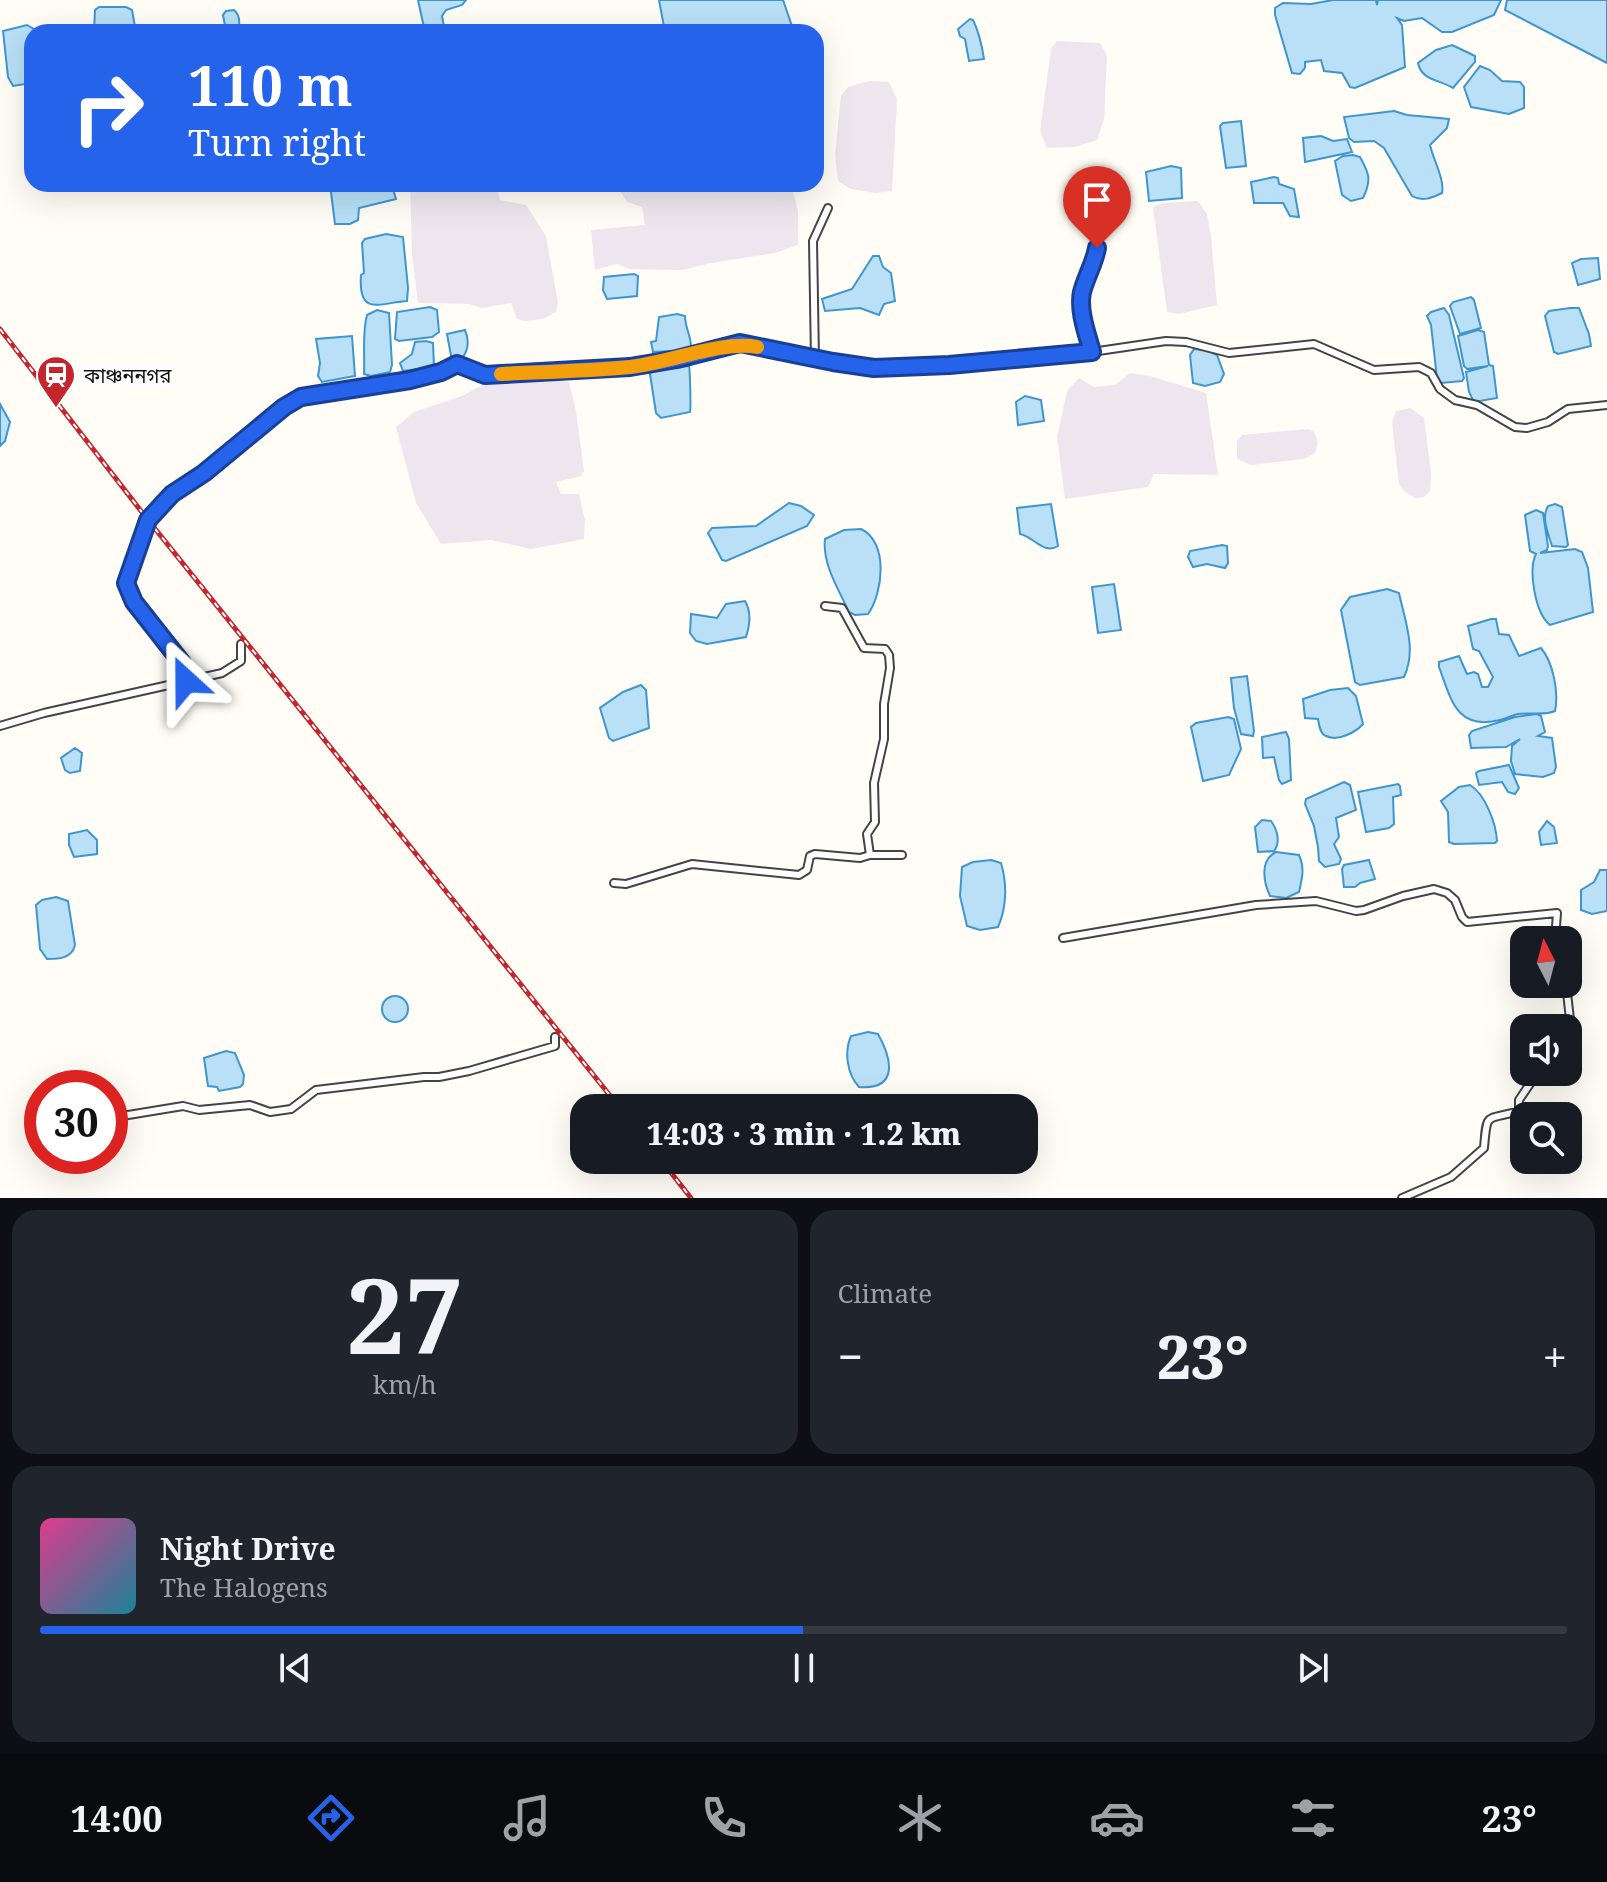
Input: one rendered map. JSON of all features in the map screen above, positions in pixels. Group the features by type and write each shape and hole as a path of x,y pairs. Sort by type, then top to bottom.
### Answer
{"street":[{"path":"815,359 813,241 828,208"},
{"path":"1092,352 1081,300 1094,265 1100,217"},
{"path":"186,681 182,663 134,602 126,583 148,520 172,494 204,473 284,407 301,397 410,380 441,372 457,364 485,375 630,367 740,343 874,368 1092,352 1166,341 1186,342 1229,353 1314,344 1374,370 1419,367 1431,373 1440,389 1455,400 1477,405 1515,427 1527,428 1548,422 1568,409 1607,405"},
{"path":"825,606 842,608 864,648 885,649 889,655 884,739 874,783 875,822 867,834 870,855"},
{"path":"0,726 234,668 241,661 241,644"},
{"path":"614,883 626,884 692,864 799,875 807,870 810,856 815,854 860,858 902,855"},
{"path":"1063,938 1256,905 1316,901 1356,911 1364,910 1434,889 1447,893 1455,900 1467,922 1557,913 1556,926"},
{"path":"128,1115 183,1106 199,1110 250,1105 270,1112 291,1109 316,1090 469,1071 555,1046 555,1037"},
{"path":"1402,1198 1451,1177 1477,1155 1484,1148 1484,1125 1491,1118 1519,1111 1519,1100 1528,1086"}],"shaded area":[{"path":"1057,41 1100,43 1107,55 1104,119 1097,140 1074,147 1047,148 1040,131 1051,49"},
{"path":"869,81 889,82 897,99 892,191 875,193 851,189 838,181 835,155 841,96 848,87"},
{"path":"410,192 498,192 500,200 526,205 546,236 558,303 556,312 543,319 525,321 517,319 511,303 482,308 469,304 418,303 412,253"},
{"path":"621,192 793,192 798,211 798,245 775,253 683,270 630,269 616,264 595,270 591,230 645,225 642,207 627,202"},
{"path":"1198,201 1207,214 1217,305 1179,314 1167,312 1153,207 1162,203"},
{"path":"1130,373 1206,393 1218,475 1154,474 1148,487 1065,499 1057,437 1067,391 1079,378 1094,387 1115,385"},
{"path":"541,377 569,382 584,471 581,476 556,482 561,494 579,494 585,520 584,539 531,549 491,540 441,544 416,503 396,427 414,412 462,396 487,382"},
{"path":"1410,408 1424,418 1431,472 1430,491 1424,497 1415,498 1399,484 1392,422 1396,411"},
{"path":"1308,429 1314,432 1318,442 1315,453 1304,459 1251,465 1237,459 1237,441 1242,435"}],"water":[{"path":"418,0 466,0 462,5 446,10 442,16 444,24 423,24"},
{"path":"659,0 783,0 791,24 664,24"},
{"path":"1333,0 1376,0 1377,5 1378,0 1501,0 1494,15 1452,32 1442,32 1422,18 1404,21 1397,18 1402,25 1405,67 1355,88 1350,87 1342,73 1324,71 1321,60 1305,62 1300,74 1292,73 1275,15 1275,8 1283,3 1311,4"},
{"path":"1507,0 1607,0 1607,63 1505,10"},
{"path":"99,7 126,7 132,10 135,24 94,24 95,10"},
{"path":"234,10 239,24 225,24 223,15 226,11"},
{"path":"970,19 977,29 984,59 969,61 965,39 960,36 958,29"},
{"path":"24,26 24,84 13,86 8,77 3,31"},
{"path":"1452,45 1475,56 1475,62 1453,88 1427,76 1418,63 1436,50"},
{"path":"1480,66 1502,81 1520,82 1524,87 1524,108 1509,114 1471,107 1464,87"},
{"path":"1394,111 1449,119 1447,128 1430,145 1442,193 1423,199 1412,196 1384,148 1374,141 1354,142 1349,138 1344,117"},
{"path":"1241,121 1246,166 1226,168 1220,126"},
{"path":"1321,136 1333,141 1347,139 1352,152 1305,162 1303,138"},
{"path":"1353,155 1360,157 1367,172 1368,186 1363,198 1351,201 1342,195 1335,161"},
{"path":"1171,166 1181,168 1182,198 1149,201 1146,172"},
{"path":"1278,178 1279,184 1294,189 1299,217 1290,216 1283,203 1254,203 1251,182"},
{"path":"331,192 394,192 396,199 359,208 358,220 350,224 335,224"},
{"path":"386,234 403,237 407,301 372,304 363,297 361,288 361,275 364,273 362,243 365,239"},
{"path":"873,256 879,256 883,267 891,273 895,301 884,304 879,315 860,308 825,311 822,299 852,289"},
{"path":"1598,258 1600,279 1578,285 1572,263"},
{"path":"638,276 637,296 607,299 603,290 604,277"},
{"path":"1471,297 1481,328 1460,334 1450,306 1453,302"},
{"path":"430,307 437,310 439,332 432,337 395,339 397,312"},
{"path":"1444,308 1449,315 1464,378 1462,381 1441,383 1437,378 1431,325 1427,316"},
{"path":"1579,308 1591,346 1558,354 1554,352 1545,316 1549,311"},
{"path":"377,310 389,313 392,365 390,372 371,376 364,374 365,329 367,315"},
{"path":"685,316 691,347 689,350 653,352 651,342 656,341 659,317"},
{"path":"465,330 466,351 459,362 452,361 447,334"},
{"path":"1478,330 1484,332 1497,398 1474,402 1466,372 1488,366 1467,369 1464,366 1458,336"},
{"path":"352,336 355,376 322,382 318,376 320,363 316,339"},
{"path":"415,342 433,343 434,367 403,371 400,363 412,354"},
{"path":"1194,349 1217,355 1224,374 1220,382 1205,386 1193,383 1190,355"},
{"path":"689,366 690,412 661,418 656,413 650,374 655,368"},
{"path":"1025,396 1041,400 1044,421 1018,425 1016,402"},
{"path":"0,404 10,422 5,441 0,446"},
{"path":"789,503 801,506 814,515 807,526 726,561 722,560 708,533 712,528 756,526"},
{"path":"1051,504 1058,546 1048,548 1020,534 1017,508"},
{"path":"1555,504 1562,507 1566,547 1552,546 1547,531 1546,511 1548,506"},
{"path":"1536,510 1543,513 1548,546 1540,553 1575,549 1582,552 1588,568 1593,612 1550,625 1540,611 1534,591 1536,554 1530,551 1525,515"},
{"path":"861,529 876,545 881,568 873,605 868,614 855,615 849,612 832,577 826,558 825,539 844,530"},
{"path":"1227,546 1228,563 1225,568 1207,564 1193,567 1188,557 1190,551"},
{"path":"1114,584 1121,630 1098,633 1092,587"},
{"path":"1387,589 1399,593 1409,635 1408,667 1404,677 1360,685 1355,682 1341,610 1350,597"},
{"path":"745,601 749,618 746,637 707,644 696,641 690,633 691,614 717,618 726,604"},
{"path":"1496,619 1499,634 1509,635 1519,656 1541,648 1554,678 1555,711 1518,714 1485,722 1465,717 1458,710 1447,690 1439,662 1459,656 1467,674 1478,674 1482,687 1488,687 1493,677 1479,651 1473,649 1468,626"},
{"path":"1247,676 1253,736 1241,734 1231,678"},
{"path":"641,685 646,690 649,728 613,741 609,738 600,708 623,692"},
{"path":"1348,688 1356,696 1363,724 1346,735 1331,738 1321,731 1318,719 1305,718 1303,699"},
{"path":"1541,716 1545,732 1538,736 1552,738 1554,773 1543,777 1515,774 1511,761 1512,746 1520,739 1506,747 1471,748 1469,735 1472,731 1515,717"},
{"path":"1228,717 1234,719 1241,749 1229,775 1203,781 1191,727 1196,723"},
{"path":"1286,732 1291,780 1282,784 1274,757 1263,758 1262,737"},
{"path":"75,748 82,753 80,771 70,773 65,770 61,758"},
{"path":"1509,765 1519,788 1515,794 1508,792 1502,782 1479,785 1476,773 1479,771"},
{"path":"1344,782 1350,785 1356,810 1336,818 1339,837 1334,844 1341,859 1339,864 1325,867 1319,861 1306,799"},
{"path":"1398,784 1401,795 1393,797 1394,824 1389,828 1366,832 1358,792"},
{"path":"1470,785 1489,810 1496,834 1495,843 1449,842 1448,812 1441,801 1459,787"},
{"path":"1262,820 1271,821 1275,828 1278,840 1274,851 1258,852 1255,827"},
{"path":"1547,821 1554,827 1557,843 1541,845 1539,832"},
{"path":"87,830 97,840 97,854 74,857 69,834"},
{"path":"1276,852 1299,855 1302,864 1299,892 1286,898 1270,896 1266,884 1265,865"},
{"path":"991,860 1001,863 1004,903 998,927 980,930 967,926 960,896 962,867"},
{"path":"1369,860 1375,879 1355,887 1344,887 1344,865"},
{"path":"1600,870 1607,870 1607,911 1592,914 1581,910 1581,890 1594,882"},
{"path":"56,897 68,901 75,945 68,955 47,959 40,949 36,905 42,900"},
{"path":"395,996 404,1000 408,1009 404,1018 395,1022 386,1018 382,1009 386,1000"},
{"path":"868,1032 878,1034 887,1053 889,1071 881,1084 859,1087 849,1069 848,1049 851,1036"},
{"path":"226,1051 235,1053 244,1075 243,1084 219,1091 217,1087 208,1086 204,1058"}],"railway":[{"path":"0,329 148,520 609,1094"},
{"path":"672,1174 691,1198"}],"slow traffic":[{"path":"501,374 630,367 740,343 757,347"}],"place":[{"name":"কাঞ্চননগর","path":"56,409"}],"route":[{"path":"186,681 182,663 175,651 134,602 126,583 148,520 172,494 204,473 284,407 301,397 410,380 441,372 457,364 485,375 630,367 740,343 874,368 924,367 1092,352 1081,300 1097,248"}]}
